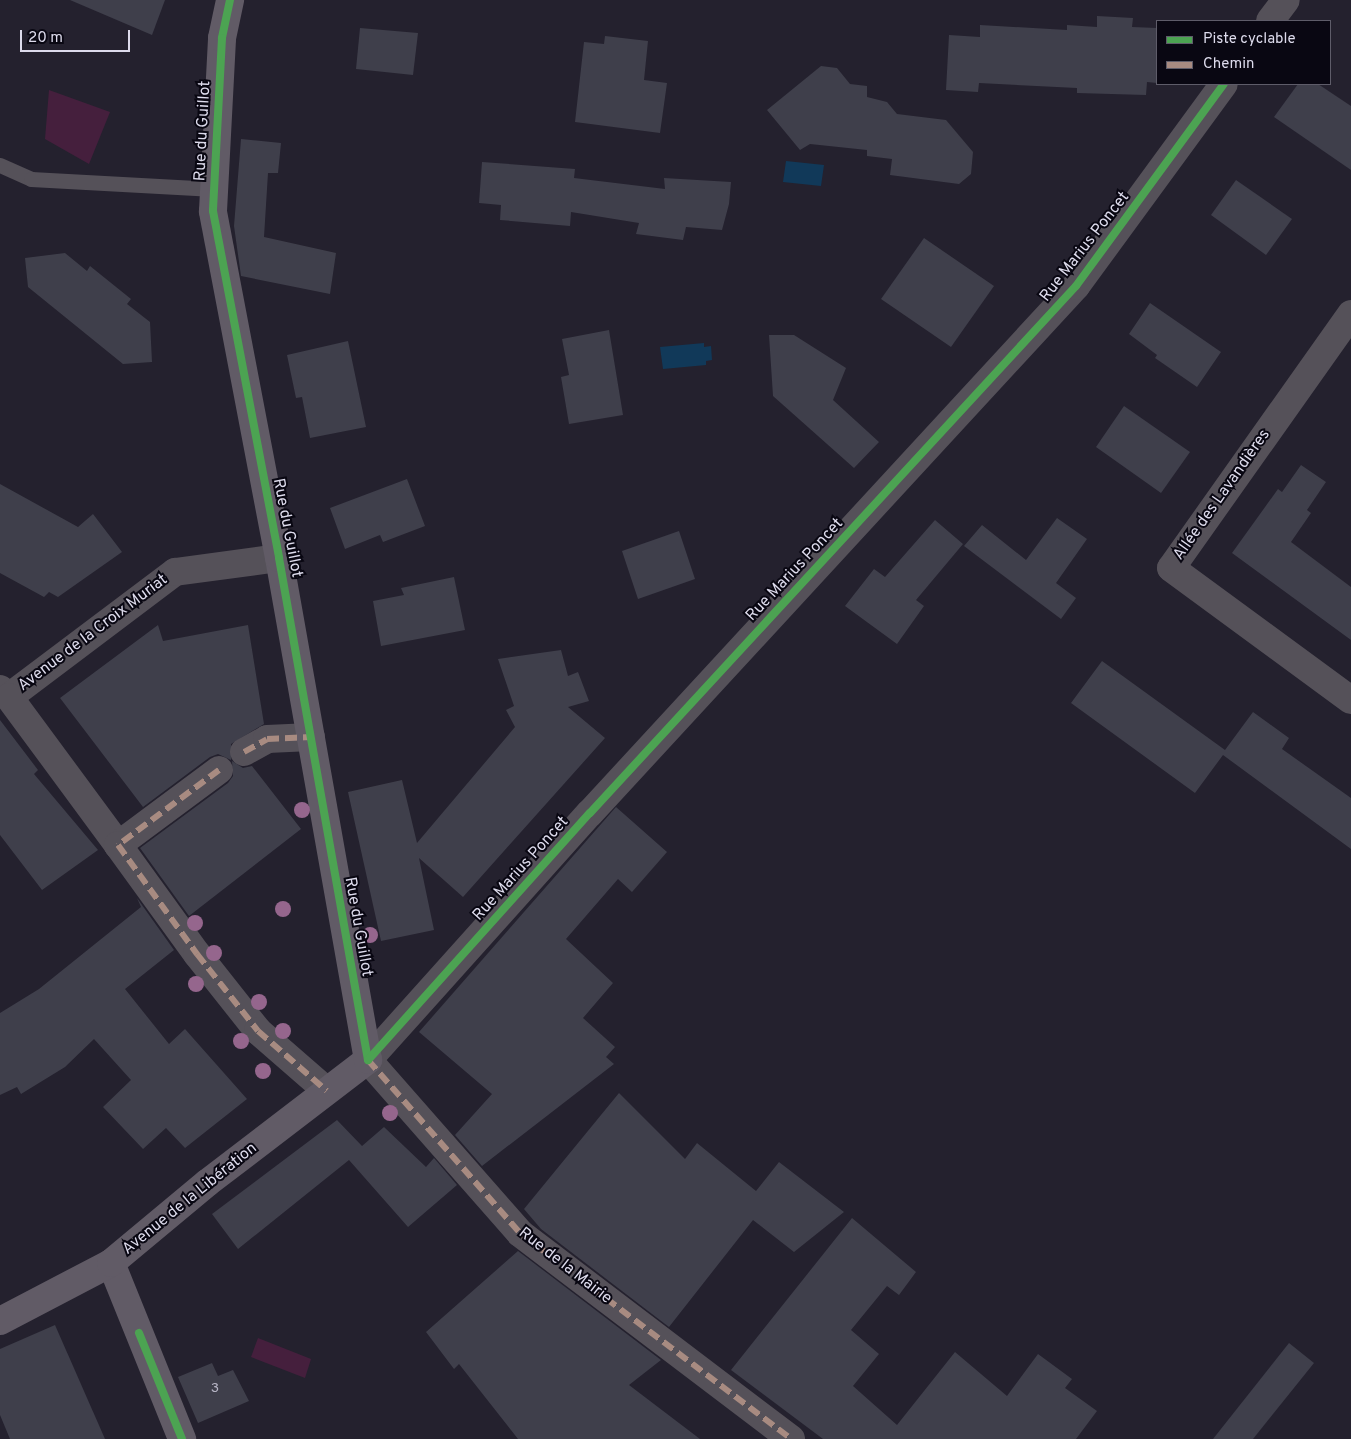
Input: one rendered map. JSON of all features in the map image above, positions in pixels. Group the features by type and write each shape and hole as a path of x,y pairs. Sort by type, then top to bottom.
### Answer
{"street":[{"name":"Rue du Guillot","path":"230,0 222,38 213,211 279,558 368,1060"},
{"path":"1271,20 1286,0"},
{"name":"Rue Marius Poncet","path":"368,1060 590,813 1076,286 1223,85"},
{"name":"Allée des Lavandières","path":"1351,314 1171,568 1351,700"},
{"name":"Avenue de la Croix Muriat","path":"4,693 175,572 279,558"},
{"path":"4,693 197,954 258,1031 327,1091"},
{"path":"244,752 267,739 311,737"},
{"path":"118,845 219,770"},
{"name":"Avenue de la Libération","path":"0,1321 111,1263 207,1183 368,1060"},
{"name":"Rue de la Mairie","path":"368,1060 520,1232 792,1439"},
{"path":"111,1263 182,1439"}],"lane":[{"path":"0,165 30,179 214,189"}],"shaded area":[{"path":"49,90 110,112 89,164 45,139"},
{"path":"258,1338 311,1359 305,1378 251,1357"}],"water":[{"path":"786,161 824,165 821,186 783,182"},
{"path":"704,343 704,347 711,346 712,360 706,361 706,365 663,369 660,347"}],"building":[{"path":"70,0 165,0 152,35"},
{"path":"1097,16 1133,18 1132,27 1156,28 1156,83 1147,82 1146,95 1077,93 1077,88 979,83 978,92 946,90 949,35 980,37 980,25 1067,30 1067,25 1097,27"},
{"path":"360,28 418,33 413,75 356,69"},
{"path":"605,36 648,41 644,80 667,83 660,133 575,122 584,42 604,44"},
{"path":"821,66 837,68 850,84 867,86 867,97 887,102 897,114 946,120 973,152 971,174 959,184 890,175 892,159 867,156 867,150 810,144 800,150 767,110"},
{"path":"1297,85 1320,85 1351,106 1351,170 1274,117"},
{"path":"241,139 281,143 278,173 268,173 264,237 336,253 330,294 241,276 234,226"},
{"path":"482,162 575,169 574,178 665,189 664,178 731,182 729,204 722,230 686,227 683,240 636,234 639,223 571,212 570,226 500,220 501,205 479,203"},
{"path":"1236,180 1292,219 1266,255 1211,215"},
{"path":"924,238 994,286 951,347 881,299"},
{"path":"65,253 87,271 90,266 131,299 127,304 150,322 152,362 123,364 28,287 25,258"},
{"path":"1150,303 1221,352 1197,387 1155,358 1157,355 1129,334"},
{"path":"609,330 623,415 569,424 561,377 569,375 562,339"},
{"path":"769,335 794,335 846,368 833,400 879,442 854,468 773,396"},
{"path":"348,341 366,427 310,438 302,397 296,398 287,355"},
{"path":"1124,406 1190,452 1161,493 1096,447"},
{"path":"1301,465 1326,482 1307,510 1311,513 1291,542 1351,587 1351,640 1232,553 1278,489 1282,492"},
{"path":"407,479 425,526 383,542 380,535 345,549 330,508"},
{"path":"0,484 78,527 93,514 122,552 58,597 49,592 44,597 0,573"},
{"path":"1057,518 1087,539 1056,583 1076,598 1061,619 964,546 982,525 1026,560"},
{"path":"935,520 963,544 916,600 924,606 897,644 845,606 874,569 885,577"},
{"path":"679,531 695,579 638,599 622,551"},
{"path":"454,577 465,630 381,646 373,601 404,595 401,588"},
{"path":"158,625 163,641 248,625 264,724 231,744 231,760 218,754 210,757 143,807 60,698"},
{"path":"561,650 568,676 578,672 589,701 568,707 605,738 463,897 419,858 434,930 381,941 348,792 402,780 417,843 515,727 506,710 514,706 498,659"},
{"path":"1102,661 1225,750 1253,712 1289,738 1282,749 1351,798 1351,849 1223,755 1195,793 1071,703"},
{"path":"0,720 38,770 34,774 98,850 42,890 0,835"},
{"path":"232,761 243,768 252,766 301,829 189,916 140,848 228,783 233,776"},
{"path":"616,807 667,852 632,892 618,879 566,939 613,983 583,1018 615,1047 606,1057 614,1064 482,1166 455,1135 492,1094 419,1032"},
{"path":"137,898 174,950 125,989 169,1044 185,1029 247,1099 185,1148 166,1128 143,1149 103,1107 131,1080 94,1039 65,1067 21,1094 17,1087 0,1095 0,1013 39,989 141,907"},
{"path":"619,1093 685,1159 697,1143 756,1191 779,1162 844,1212 794,1252 753,1220 669,1327 541,1229 524,1209"},
{"path":"337,1120 362,1146 384,1127 426,1167 434,1158 457,1185 408,1227 349,1160 238,1249 212,1214"},
{"path":"852,1218 916,1272 899,1295 887,1286 851,1330 879,1354 853,1386 897,1425 955,1352 1007,1396 1038,1354 1072,1379 1065,1388 1097,1411 1076,1439 823,1439 731,1370"},
{"path":"518,1251 661,1360 629,1385 700,1439 518,1439 459,1364 454,1369 426,1332"},
{"path":"55,1325 105,1439 10,1439 0,1415 0,1349"},
{"path":"1289,1343 1314,1363 1253,1439 1213,1439"},
{"path":"212,1363 218,1376 233,1370 249,1401 198,1423 178,1377"}],"marked path":[{"path":"244,752 267,739 311,737"},
{"path":"219,770 118,845 197,954 258,1031 327,1091"},
{"path":"368,1060 520,1233 791,1439"}],"cycle path":[{"path":"230,0 222,38 213,211 279,558 368,1060"},
{"path":"368,1060 590,813 1076,286 1223,85"},
{"path":"139,1333 182,1439"}]}
